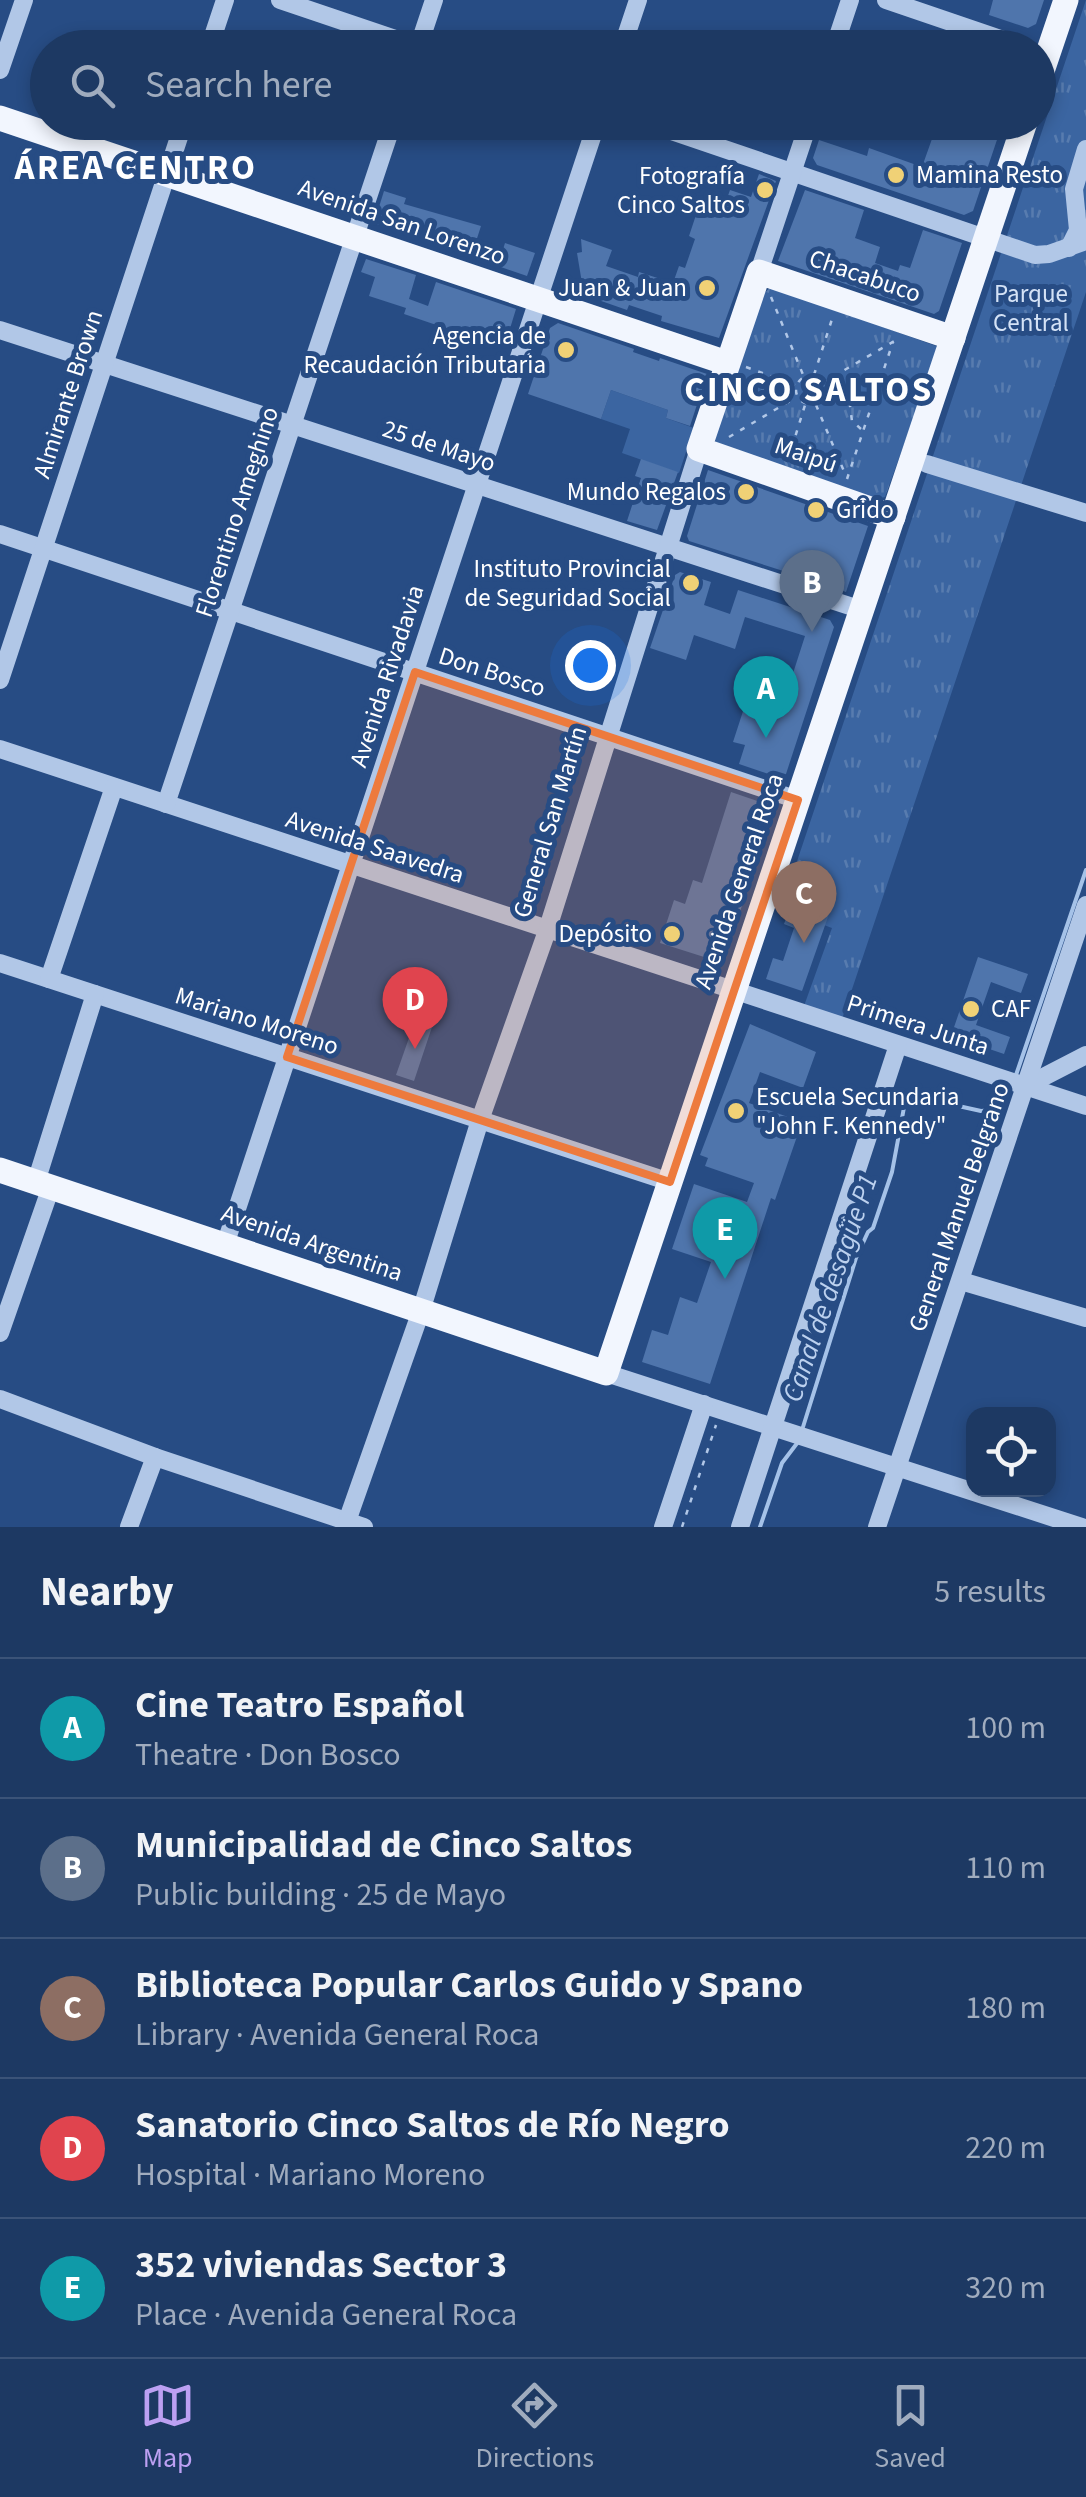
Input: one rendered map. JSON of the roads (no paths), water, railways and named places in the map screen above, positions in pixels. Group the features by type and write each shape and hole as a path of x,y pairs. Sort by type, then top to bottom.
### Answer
{"main road":[{"path":"1050,30 1066,0"},
{"name":"Avenida San Lorenzo","path":"0,118 30,128"},
{"name":"Avenida San Lorenzo","path":"66,140 736,365"},
{"name":"Avenida General Roca","path":"606,1373 1019,140"},
{"name":"Chacabuco","path":"758,272 953,338"},
{"name":"General San Martín","path":"711,445 736,365 758,272"},
{"name":"Maipú","path":"711,445 893,517"},
{"name":"Avenida Argentina","path":"0,1170 606,1373"}],"street":[{"path":"0,70 24,0"},
{"path":"215,30 225,0"},
{"path":"280,0 369,30"},
{"path":"424,30 434,0"},
{"path":"628,30 638,0"},
{"path":"840,30 850,0"},
{"path":"886,0 975,30"},
{"name":"Almirante Brown","path":"0,680 178,140"},
{"name":"Florentino Ameghino","path":"166,804 387,140"},
{"name":"Avenida Rivadavia","path":"224,1245 591,140"},
{"path":"698,140 1034,255 1078,245 1074,189 1086,149"},
{"name":"General San Martín","path":"758,272 803,140"},
{"name":"25 de Mayo","path":"0,330 862,610"},
{"name":"General San Martín","path":"352,1525 480,1120 547,930 670,548 711,445"},
{"path":"927,464 1086,513"},
{"name":"Don Bosco","path":"0,534 798,800"},
{"name":"Avenida Saavedra","path":"0,749 734,992"},
{"path":"49,980 114,787"},
{"name":"General Manuel Belgrano","path":"877,1527 1086,905"},
{"name":"Mariano Moreno","path":"0,964 670,1182"},
{"name":"Primera Junta","path":"734,992 1086,1106"},
{"path":"0,1333 95,994"},
{"path":"740,1527 898,1045"},
{"path":"1026,1086 1086,1055"},
{"path":"961,1281 1086,1318"},
{"path":"606,1373 1084,1526"},
{"path":"0,1400 352,1525"},
{"path":"663,1527 712,1406"},
{"path":"129,1527 155,1456"}],"waterway":[{"name":"Canal de desagüe P1","path":"1016,1075 1086,870"},
{"name":"Canal de desagüe P1","path":"803,1427 856,1258 873,1228 892,1172 905,1102 913,1096 987,1111 999,1106 1010,1089"},
{"name":"Canal de desagüe P1","path":"760,1527 782,1463 798,1442"}],"place":[{"name":"Mamina Resto","path":"896,175"},
{"name":"Fotografía Cinco Saltos","path":"765,190"},
{"name":"Juan & Juan","path":"707,288"},
{"name":"Agencia de Recaudación Tributaria","path":"566,350"},
{"name":"Mundo Regalos","path":"746,492"},
{"name":"Grido","path":"816,510"},
{"name":"Instituto Provincial de Seguridad Social","path":"691,583"},
{"name":"Municipalidad de Cinco Saltos","path":"812,632"},
{"name":"Cine Teatro Español","path":"766,738"},
{"name":"Depósito","path":"672,934"},
{"name":"Biblioteca Popular Carlos Guido y Spano","path":"804,943"},
{"name":"CAF","path":"971,1009"},
{"name":"Sanatorio Cinco Saltos de Río Negro","path":"415,1049"},
{"name":"Escuela Secundaria \"John F. Kennedy\"","path":"736,1111"},
{"name":"352 viviendas Sector 3","path":"725,1279"}],"district":[{"name":"ÁREA CENTRO","path":"136,168"},
{"name":"CINCO SALTOS","path":"809,390"}],"park label":[{"name":"Parque Central","path":"1031,308"}]}
